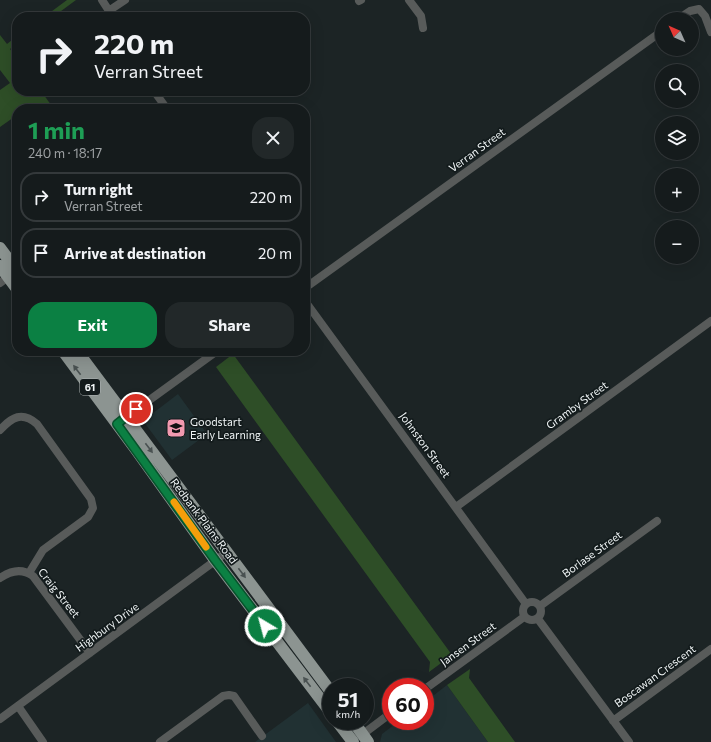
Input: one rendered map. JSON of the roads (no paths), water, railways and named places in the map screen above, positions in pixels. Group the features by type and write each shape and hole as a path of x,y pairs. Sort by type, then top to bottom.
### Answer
{"main road":[{"path":"0,248 8,277"},
{"path":"0,266 8,277"},
{"name":"Redbank Plains Road","path":"67,356 122,420 227,552 322,680"},
{"name":"Redbank Plains Road","path":"80,356 215,560 322,701"},
{"path":"344,730 352,741"},
{"path":"352,741 355,733 353,730"}],"street":[{"path":"102,0 111,12"},
{"path":"114,12 125,0"},
{"path":"409,0 420,16 423,28"},
{"path":"688,12 699,9 705,16 711,32"},
{"name":"Verran Street","path":"310,284 655,36"},
{"name":"Johnston Street","path":"310,307 526,604"},
{"name":"Gramby Street","path":"456,506 711,321"},
{"path":"122,420 210,356"},
{"path":"0,430 14,418 22,416 30,418 37,424 91,499 93,508 88,517 43,550 29,573"},
{"name":"Borlase Street","path":"540,606 657,520"},
{"name":"Highbury Drive","path":"0,719 227,552"},
{"name":"Craig Street","path":"0,578 7,573 21,570 33,576 90,653"},
{"path":"534,602 540,606 541,613 538,619 531,621 524,617 522,610 526,604 534,602"},
{"name":"Jansen Street","path":"434,682 524,617"},
{"path":"538,619 629,742"},
{"name":"Boscawan Crescent","path":"613,721 711,650"},
{"path":"160,742 223,696 229,695 234,696 262,736"},
{"path":"18,706 44,742"},
{"path":"365,738 382,722"}],"place":[{"name":"Goodstart Early Learning","path":"176,428"}]}
